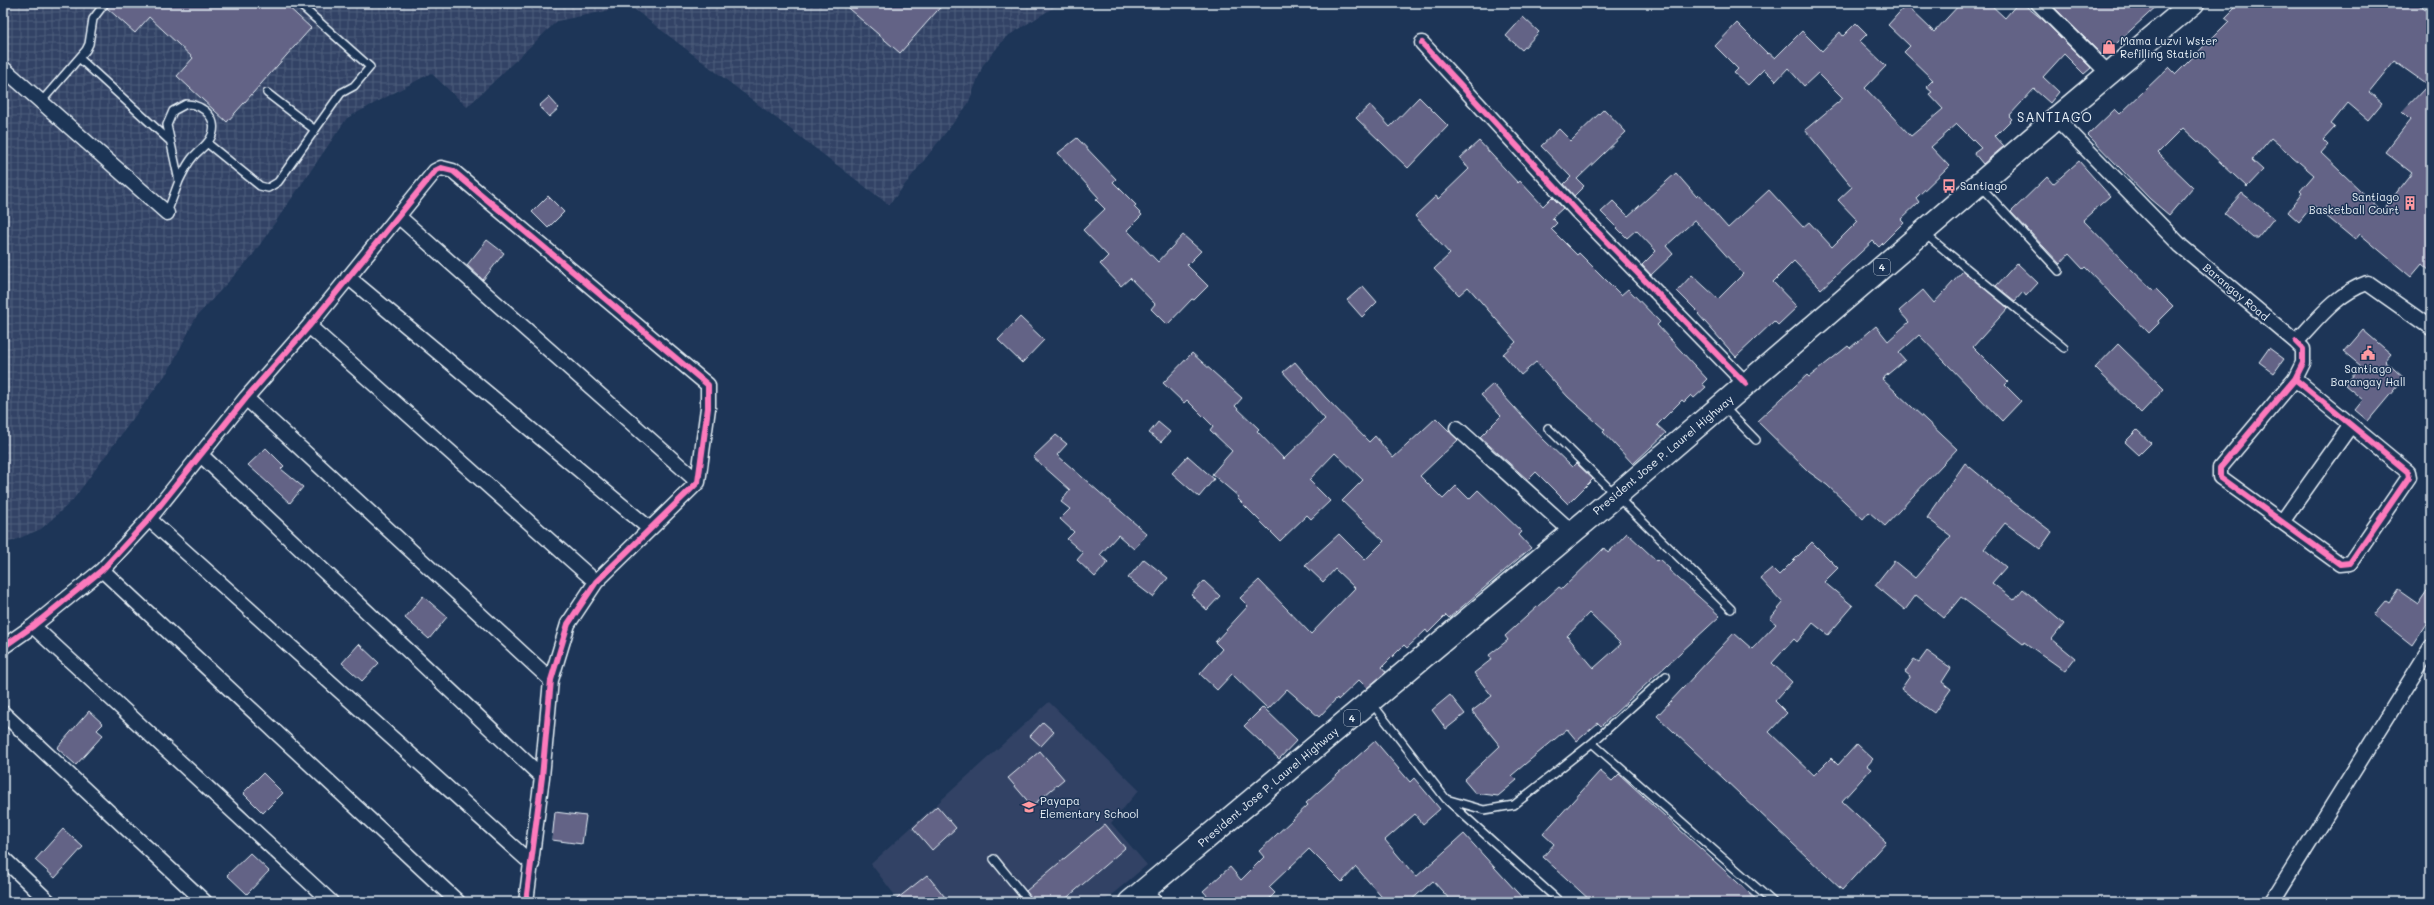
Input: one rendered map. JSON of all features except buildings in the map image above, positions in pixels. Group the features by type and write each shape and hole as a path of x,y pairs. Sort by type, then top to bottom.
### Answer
{"highway":[{"name":"President Jose P. Laurel Highway","path":"1143,898 1371,702 1617,495 1978,184 2193,3"}],"street":[{"path":"2038,3 2109,74"},
{"path":"1422,43 1576,210 1746,384"},
{"path":"3,68 167,213"},
{"name":"Barangay Road","path":"2056,118 2181,246 2296,342"},
{"path":"3,647 33,626 102,570 149,519 202,456 246,398 309,326 435,171 441,168 453,171 708,385 708,408 698,482 596,582 568,624 551,680 542,777 526,902"},
{"path":"398,216 698,482"},
{"path":"348,277 650,529"},
{"path":"2294,379 2408,472 2409,477 2350,563 2340,564 2220,477 2220,468 2294,379 2302,362 2303,349 2296,342 2333,301 2352,288 2367,283 2431,328"},
{"path":"309,326 596,582"},
{"path":"246,398 551,680"},
{"path":"2282,522 2351,425"},
{"path":"1457,428 1572,532"},
{"path":"202,456 542,777"},
{"path":"149,519 532,864"},
{"path":"102,570 458,902"},
{"path":"33,626 331,902"},
{"path":"2272,902 2431,647"},
{"path":"3,713 205,902"},
{"path":"3,858 49,902"}],"lane":[{"path":"41,102 79,58 89,44 93,19 105,3"},
{"path":"207,143 260,186 268,188 278,182 341,93 354,86 370,67 298,3"},
{"path":"79,58 170,141"},
{"path":"267,93 315,130"},
{"path":"167,213 179,181 193,157 207,143 213,133 211,118 201,107 194,104 186,104 173,111 167,125 179,181"},
{"path":"1978,184 2059,271"},
{"path":"1923,232 2064,348"},
{"path":"1721,405 1756,440"},
{"path":"1548,428 1731,609"},
{"path":"1446,799 1484,810 1514,805 1592,744 1666,676"},
{"path":"1371,702 1446,799 1560,902"},
{"path":"1592,744 1773,902"},
{"path":"994,859 1029,902"}],"shaded area":[{"path":"3,3 1069,3 1051,9 1006,37 983,65 968,104 889,205 630,6 557,21 467,107 431,73 347,118 252,256 196,317 169,370 72,501 41,529 3,545"},
{"name":"Payapa Elementary School","path":"1049,702 1139,790 1111,823 1147,865 1103,902 900,902 871,864"}],"cycle path":[{"path":"1422,43 1576,210 1746,384"},
{"path":"3,647 33,626 102,570 149,519 246,398 309,326 435,171 441,168 453,171 708,385 708,408 698,482 596,582 568,624 551,680 542,777 526,902"},
{"path":"2295,379 2408,472 2409,477 2350,563 2340,564 2220,477 2220,468 2295,379 2303,363 2303,349 2296,342"}],"place":[{"name":"Mama Luzvi Wster Refilling Station","path":"2109,47"},
{"name":"Santiago","path":"1949,186"},
{"name":"Santiago Basketball Court","path":"2410,203"},
{"name":"Santiago Barangay Hall","path":"2368,353"},
{"name":"Payapa Elementary School","path":"1029,807"}],"district":[{"name":"SANTIAGO","path":"2055,117"}]}
